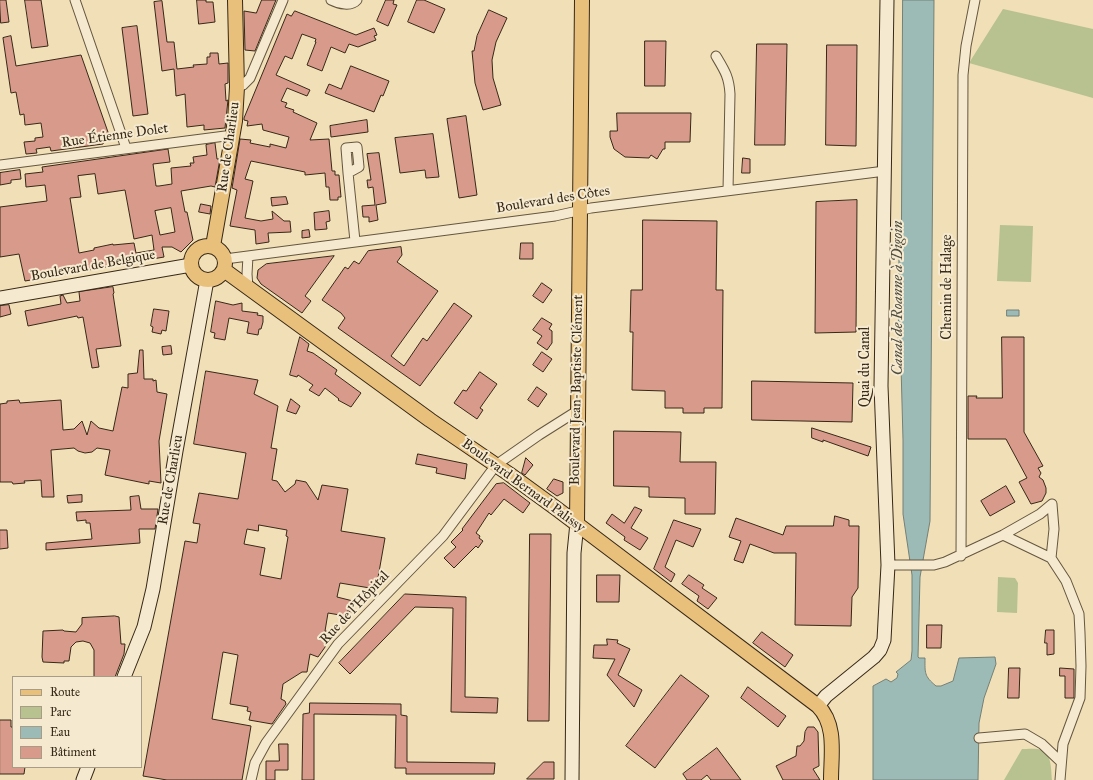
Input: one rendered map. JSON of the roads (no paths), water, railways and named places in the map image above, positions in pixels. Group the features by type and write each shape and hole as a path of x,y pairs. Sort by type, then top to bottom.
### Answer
{"main road":[{"name":"Rue de Charlieu","path":"213,246 235,120 237,87 235,0"},
{"name":"Boulevard Jean-Baptiste Clément","path":"577,523 582,0"},
{"path":"207,245 213,246 221,251 225,265 217,278 207,280 194,274 191,265 193,254 196,249 207,245"},
{"name":"Boulevard Bernard Palissy","path":"225,265 248,288 430,420 577,523 818,706 827,717 830,725 831,780"}],"street":[{"path":"75,0 126,148"},
{"path":"237,87 243,85 250,78 283,0"},
{"path":"331,0 347,4 355,3 358,0"},
{"name":"Quai du Canal","path":"818,706 826,696 869,662 880,650 884,640 895,565 881,386 887,0"},
{"name":"Chemin de Halage","path":"961,556 963,75 966,46 975,0"},
{"path":"716,56 726,73 730,94 728,190"},
{"name":"Rue Étienne Dolet","path":"0,166 126,148 233,135"},
{"name":"Boulevard des Côtes","path":"225,265 248,256 555,216 591,208 884,171"},
{"path":"348,173 355,241"},
{"path":"248,256 248,288"},
{"name":"Boulevard de Belgique","path":"0,298 191,265"},
{"name":"Rue de Charlieu","path":"124,676 144,627 153,589 175,456 207,280"},
{"name":"Rue de l'Hôpital","path":"251,780 255,763 266,744 338,644 442,536 496,465 539,435 578,411"},
{"path":"895,565 934,565 961,556 1040,514 1052,504 1054,529 1051,558"},
{"name":"Boulevard Jean-Baptiste Clément","path":"572,780 574,553 577,523"},
{"path":"1003,535 1051,558 1066,581 1078,614 1081,666 1080,698 1063,744 1060,761 1060,780"},
{"path":"979,738 1024,734 1042,744 1060,761"},
{"path":"83,780 88,768"}],"water":[{"path":"903,0 934,0 930,521 920,577 918,657 925,658 925,671 929,680 936,686 941,686 953,681 959,658 995,657 996,664 984,698 979,723 978,780 873,780 873,686 886,679 891,682 897,678 898,674 896,672 911,660 912,651 912,575 903,514 901,366 898,366 899,254 901,253"},
{"path":"1007,310 1019,310 1019,316 1007,316"}],"water label":[{"name":"Canal de Roanne à Digoin","path":"898,298"}]}
